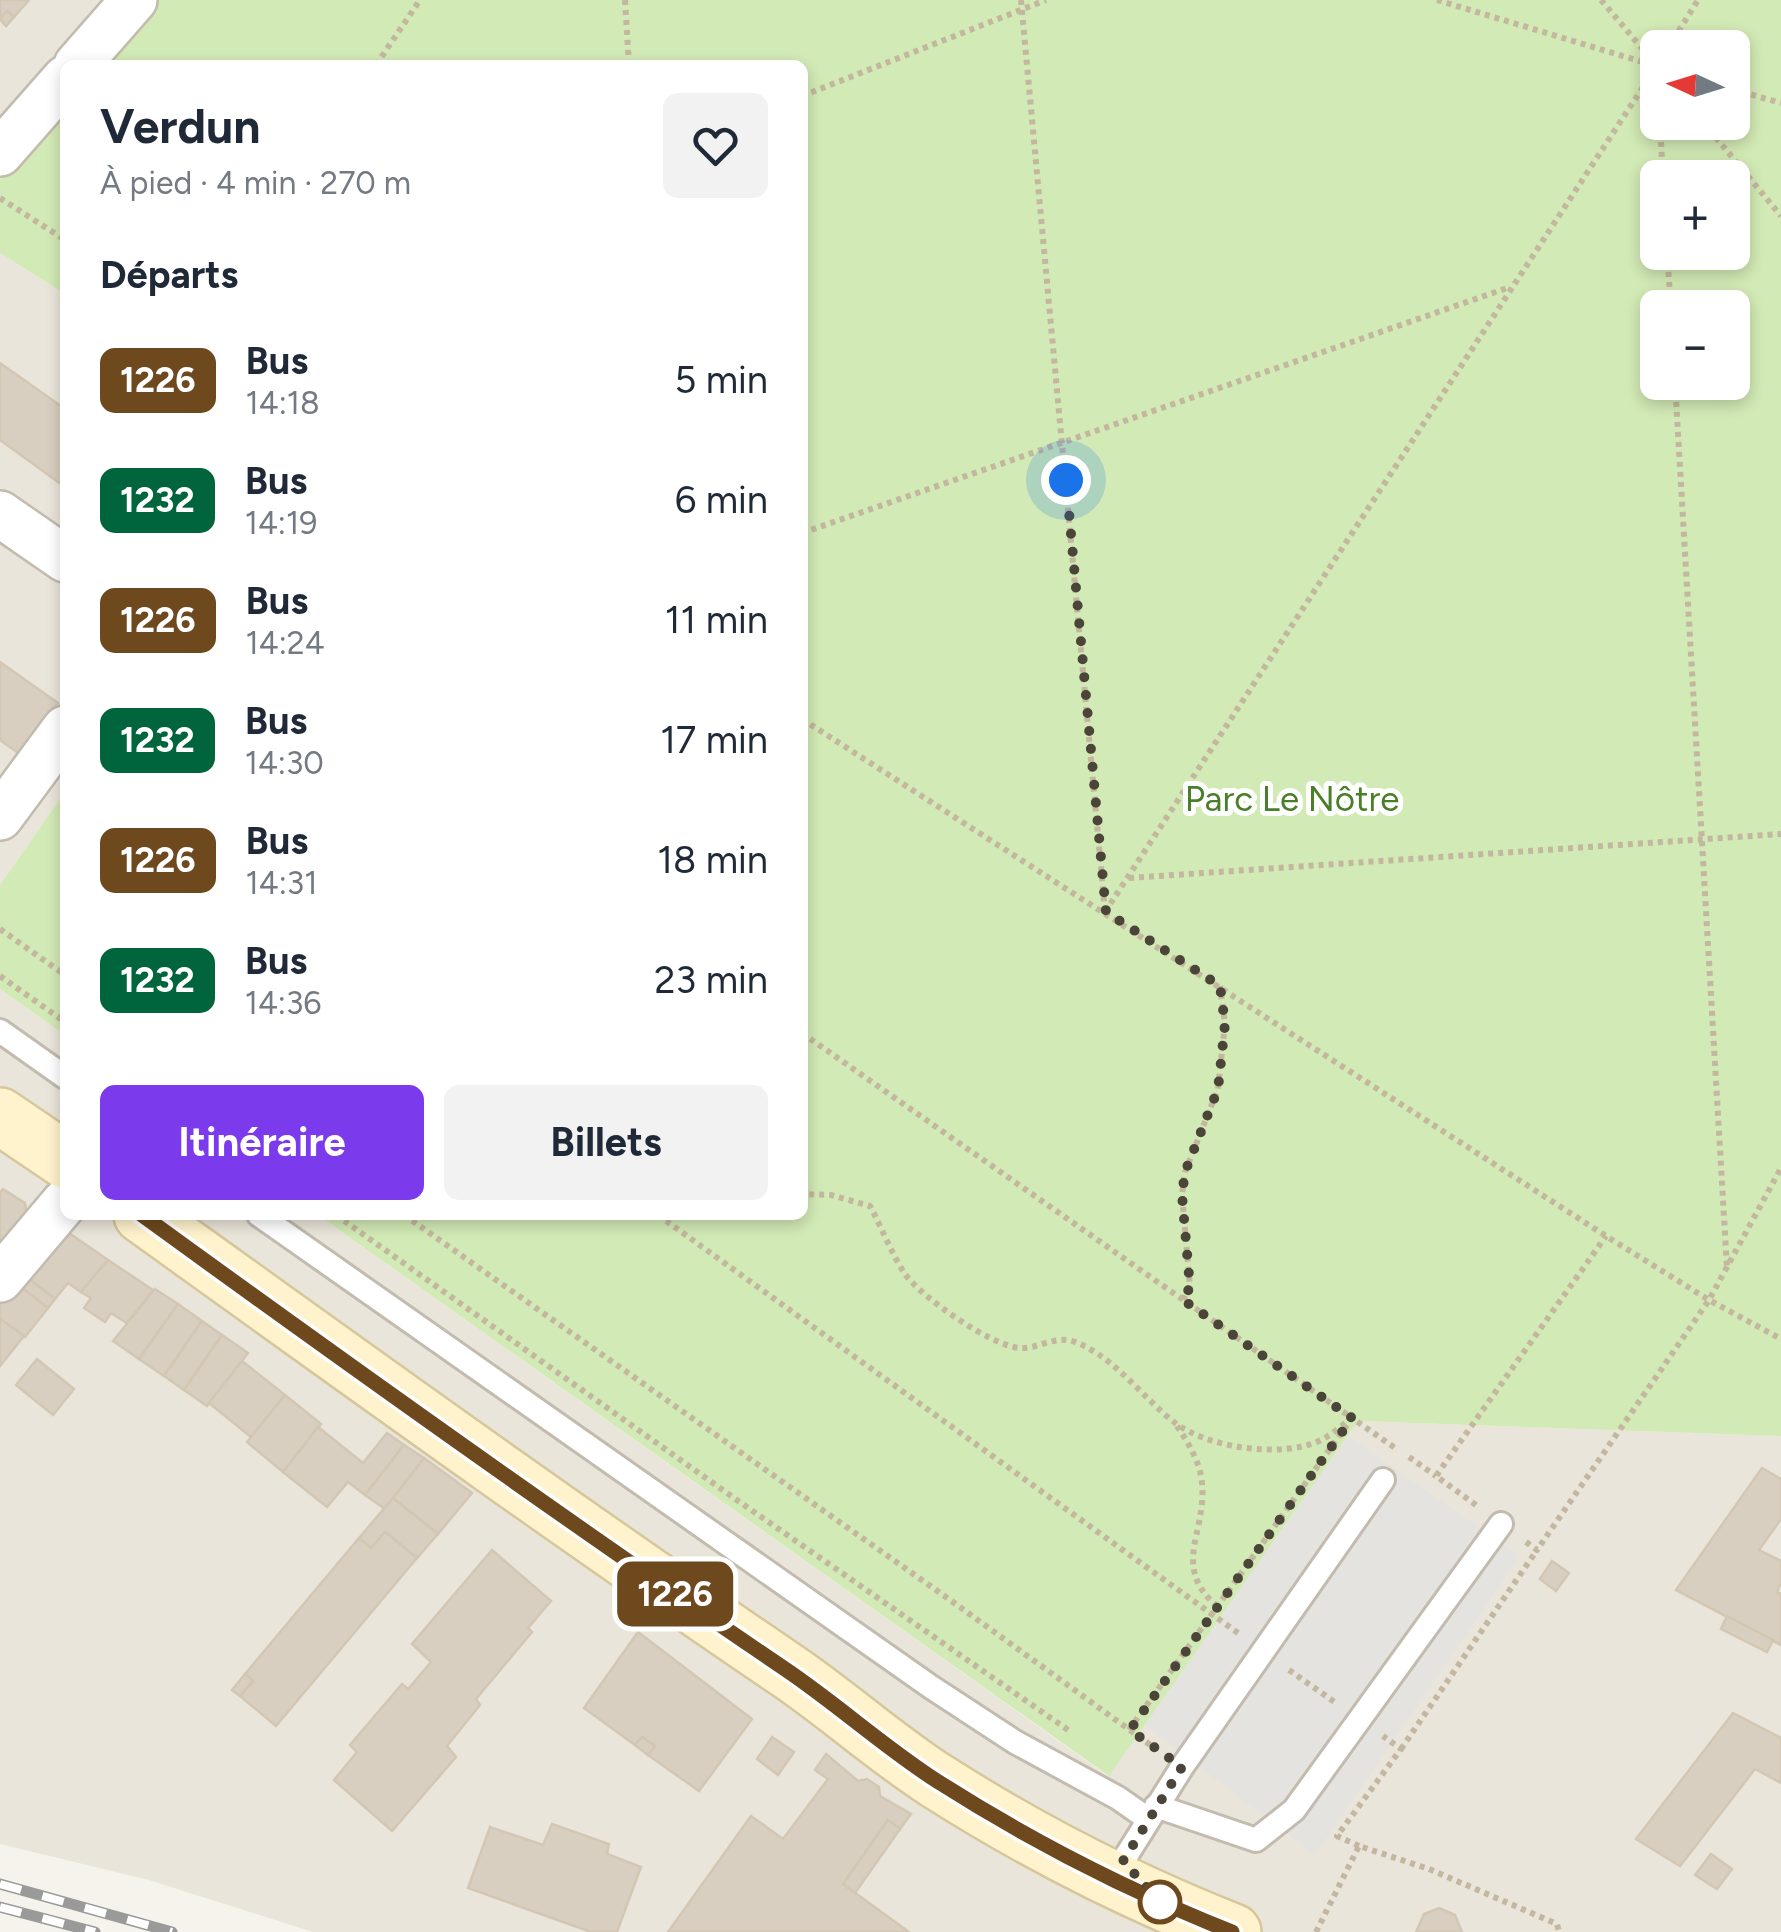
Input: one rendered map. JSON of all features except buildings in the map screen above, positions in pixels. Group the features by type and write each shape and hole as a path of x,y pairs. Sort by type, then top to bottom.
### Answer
{"main road":[{"path":"0,1116 60,1157"},
{"path":"149,1220 806,1683 934,1779 1057,1853 1233,1932"}],"street":[{"path":"81,60 134,0"},
{"path":"0,153 60,85"},
{"path":"0,514 60,556"},
{"path":"0,817 60,737"},
{"path":"0,1279 60,1208"}],"lane":[{"path":"0,1031 60,1073"},
{"path":"266,1220 1015,1742 1152,1813 1256,1840 1294,1810 1501,1524"},
{"path":"1111,1880 1182,1767 1383,1480"}],"path":[{"path":"379,60 420,0"},
{"path":"625,0 630,60"},
{"path":"808,93 1022,4 1046,0"},
{"path":"1437,0 1640,61"},
{"path":"1601,0 1640,46"},
{"path":"1679,30 1698,0"},
{"path":"1022,4 1106,912"},
{"path":"1106,912 1640,92"},
{"path":"1750,94 1781,103"},
{"path":"1719,140 1781,216"},
{"path":"0,198 60,237"},
{"path":"808,531 1512,286"},
{"path":"1676,400 1726,1268"},
{"path":"808,722 1606,1236 1781,1339"},
{"path":"1128,878 1781,834"},
{"path":"0,929 60,971"},
{"path":"0,976 60,1018"},
{"path":"1183,1300 1190,1287 1182,1195 1185,1172 1218,1089 1225,1024 1220,986"},
{"path":"808,1037 1537,1550"},
{"path":"1559,1932 1557,1924 1508,1900 1337,1836 1709,1300 1781,1168"},
{"path":"808,1194 831,1195 870,1206 907,1276 935,1302 994,1340 1021,1348 1070,1340 1101,1358 1177,1425 1195,1456 1202,1488 1193,1548 1195,1582 1218,1608"},
{"path":"343,1220 749,1509 1079,1737"},
{"path":"411,1220 1182,1767"},
{"path":"665,1220 1244,1638"},
{"path":"1436,1476 1606,1236"},
{"path":"1177,1425 1223,1444 1273,1448 1321,1440 1352,1418"},
{"path":"1130,1730 1352,1418"},
{"path":"1275,1660 1338,1704"},
{"path":"1369,1727 1401,1749"},
{"path":"1316,1932 1359,1846"}],"shaded area":[{"path":"0,0 154,0 103,60 60,60 60,110 0,180"},
{"path":"0,253 60,291 60,799 0,885"},
{"path":"0,989 60,1031 60,1220 325,1220 1108,1776 1358,1421 1781,1436 1781,1932 313,1932 149,1880 0,1844"},
{"path":"1348,1436 1520,1556 1315,1855 1145,1725"}],"green space":[{"name":"Parc Le Nôtre","path":"154,0 1781,0 1781,1436 1358,1421 1109,1776 325,1220 808,1220 808,60 102,60"},
{"path":"60,110 60,291 0,253 0,180"},
{"path":"60,799 60,1031 0,989 0,885"}],"railway":[{"path":"0,1884 172,1932"},
{"path":"0,1907 95,1932"}],"bus line":[{"name":"1226","path":"149,1220 806,1683 934,1779 1057,1853 1232,1932"}],"route":[{"path":"1066,480 1106,912 1220,986 1225,1024 1218,1089 1185,1172 1182,1195 1190,1287 1183,1300 1352,1418 1130,1730 1182,1767 1123,1861 1160,1902"}]}
